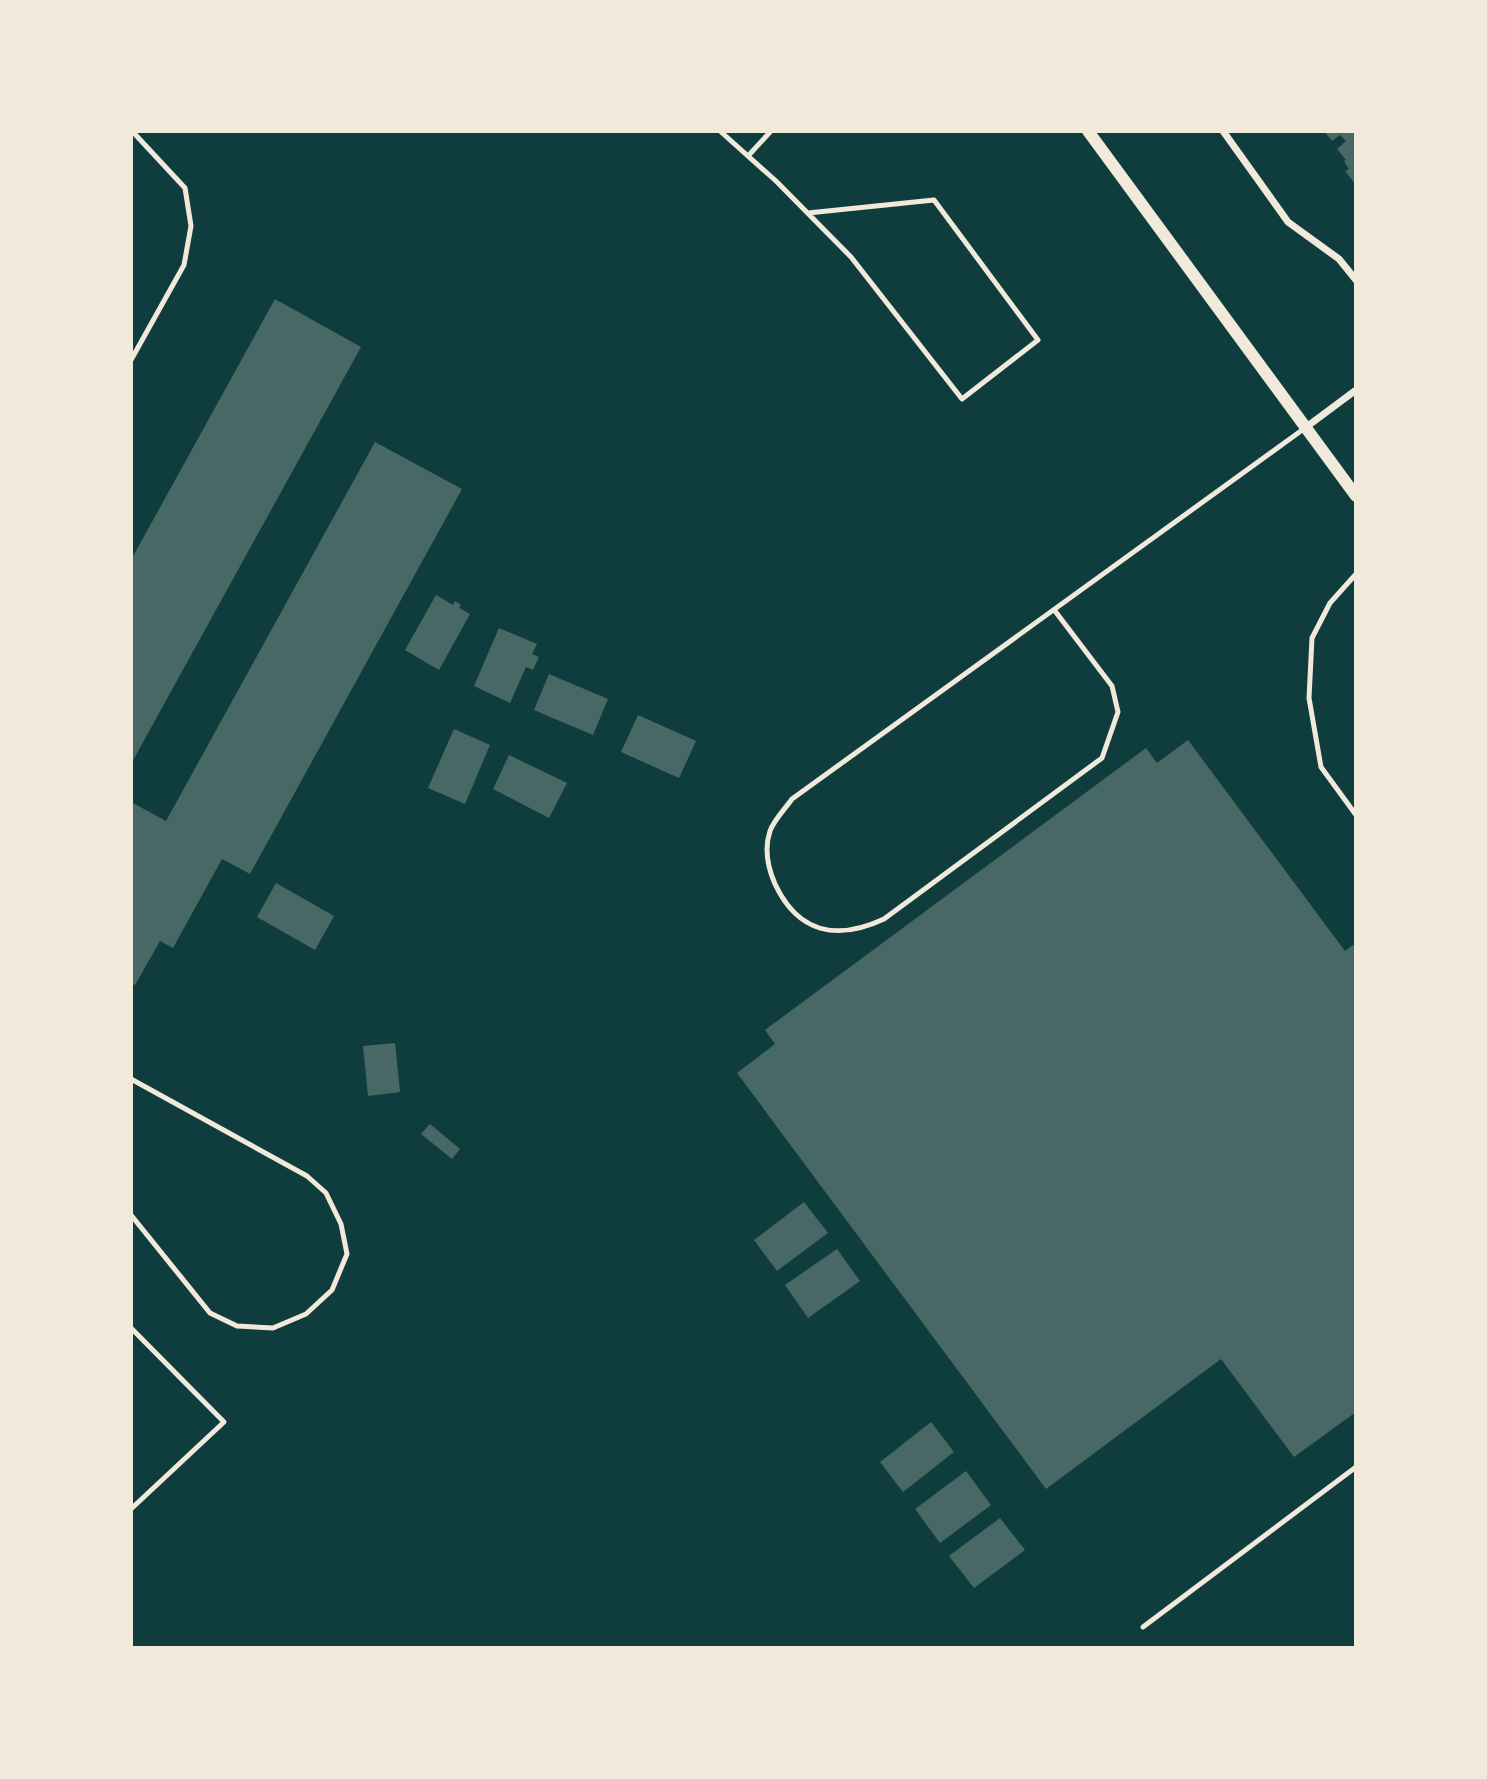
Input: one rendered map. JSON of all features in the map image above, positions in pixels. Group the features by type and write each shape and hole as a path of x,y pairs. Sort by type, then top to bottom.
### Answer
{"street":[{"path":"1088,131 1356,496"},
{"path":"1223,131 1289,222 1339,259 1356,280"},
{"path":"1306,428 1356,390"}],"lane":[{"path":"131,360 184,265 191,226 185,188 132,131"},
{"path":"720,131 851,257 962,399 1038,341 934,200 808,213"},
{"path":"748,156 771,131"},
{"path":"1055,611 1112,686 1118,712 1102,758 884,919 869,926 834,932 818,928 800,918 784,902 767,866 770,831 792,799 1306,428"},
{"path":"1356,574 1330,603 1312,638 1309,698 1321,767 1356,815"},
{"path":"131,1079 307,1176 326,1193 341,1224 347,1254 332,1290 306,1314 273,1328 237,1326 210,1313 131,1215"},
{"path":"131,1328 224,1422 131,1509"},
{"path":"1143,1627 1356,1467"}],"building":[{"path":"1324,131 1356,131 1356,185 1345,171 1349,169 1344,161 1346,160 1337,149 1346,141 1340,135 1332,141"},
{"path":"275,299 361,347 131,764 131,560"},
{"path":"375,442 462,489 250,874 222,859 173,948 160,941 135,985 131,983 131,802 166,821"},
{"path":"436,595 453,605 455,601 461,605 459,608 470,614 439,670 405,650"},
{"path":"499,628 537,644 532,654 539,657 533,670 526,667 510,703 474,686"},
{"path":"549,674 608,699 593,735 534,710"},
{"path":"638,715 696,741 679,778 621,752"},
{"path":"454,729 490,745 465,804 428,788"},
{"path":"1188,740 1345,951 1353,945 1356,949 1356,1412 1294,1457 1221,1359 1046,1489 737,1073 775,1044 765,1030 1146,748 1157,763"},
{"path":"509,755 567,783 549,818 493,789"},
{"path":"276,883 334,916 315,950 257,917"},
{"path":"395,1043 400,1092 368,1096 363,1046"},
{"path":"430,1124 460,1149 452,1159 421,1134"},
{"path":"804,1202 828,1233 777,1271 754,1240"},
{"path":"837,1249 860,1281 808,1318 785,1285"},
{"path":"931,1422 954,1452 903,1492 880,1462"},
{"path":"966,1471 991,1505 940,1543 915,1509"},
{"path":"1000,1518 1025,1550 974,1588 949,1556"}]}
